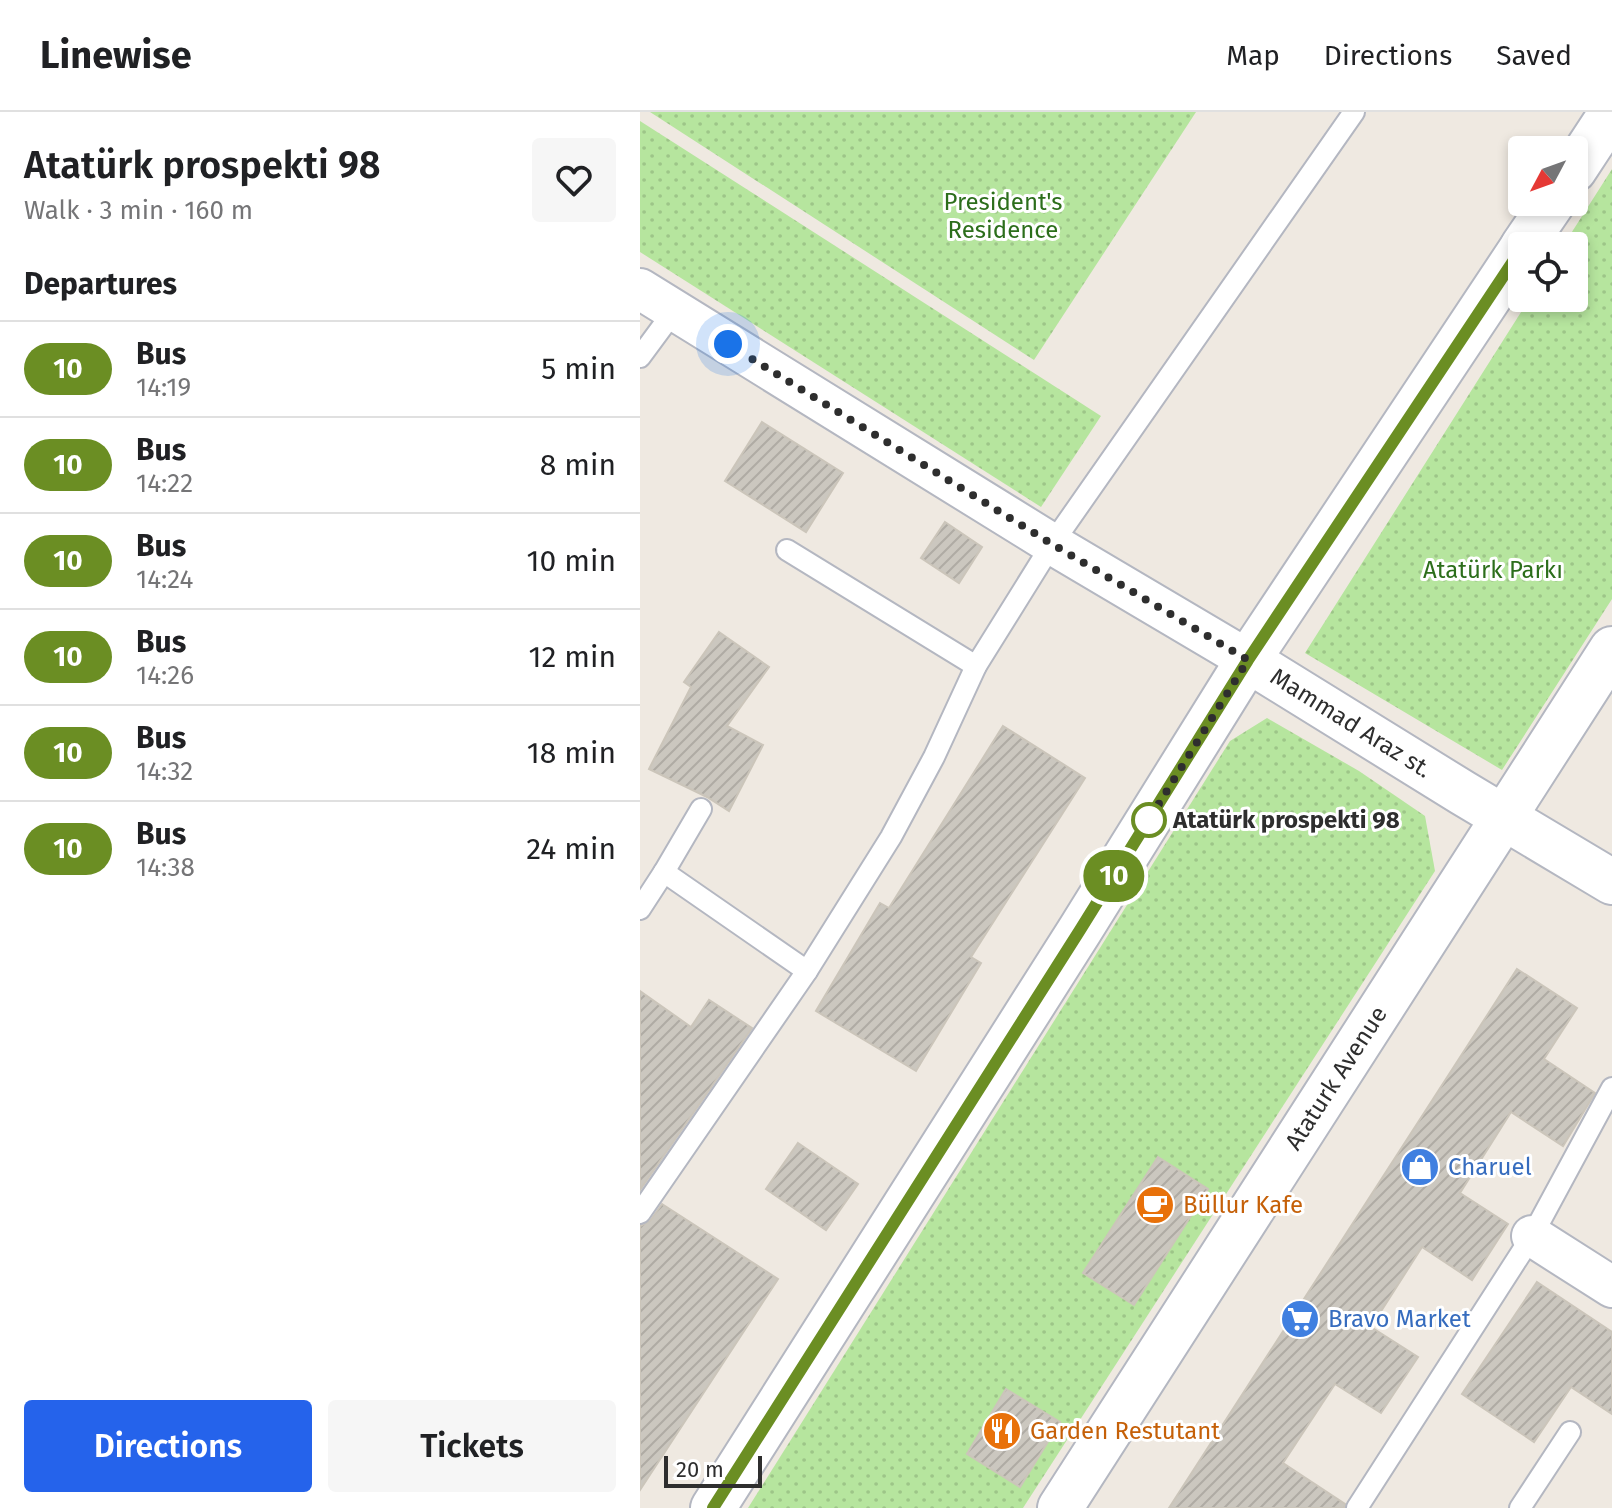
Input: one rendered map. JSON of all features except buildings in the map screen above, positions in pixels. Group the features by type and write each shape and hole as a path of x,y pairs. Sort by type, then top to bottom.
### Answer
{"main road":[{"path":"1588,149 1612,112"},
{"path":"713,1508 1248,660 1508,270"},
{"name":"Ataturk Avenue","path":"1060,1508 1612,649"},
{"name":"Mammad Araz st.","path":"1248,660 1612,882"}],"street":[{"name":"Mammad Araz st.","path":"640,289 1052,544 1248,660"},
{"path":"1532,1236 1612,1287"}],"lane":[{"path":"640,1213 807,971 891,837 934,757 976,666 1052,544 1354,112"},
{"path":"640,357 674,311"},
{"path":"787,550 976,666"},
{"path":"640,909 701,809"},
{"path":"664,872 807,971"},
{"path":"1357,1508 1532,1236 1612,1088"},
{"path":"1520,1508 1570,1432"}],"green space":[{"name":"President's Residence","path":"650,112 1196,112 1034,360"},
{"path":"640,121 1101,416 1041,507 640,252"},
{"name":"Atatürk Parkı","path":"1612,169 1612,599 1502,770 1305,653 1521,312 1588,312 1588,232 1572,232 1582,216 1588,216 1588,207"},
{"path":"1267,718 1359,771 1425,816 1435,871 1023,1508 748,1508 1230,741"}],"bus line":[{"name":"10","path":"713,1508 1248,660 1508,269"}],"place":[{"name":"Atatürk prospekti 98","path":"1149,820"},
{"name":"Charuel","path":"1420,1167"},
{"name":"Büllur Kafe","path":"1155,1205"},
{"name":"Bravo Market","path":"1300,1319"},
{"name":"Garden Restutant","path":"1002,1431"}],"route":[{"path":"728,344 1052,544 1248,660 1147,823 1149,820"}]}
